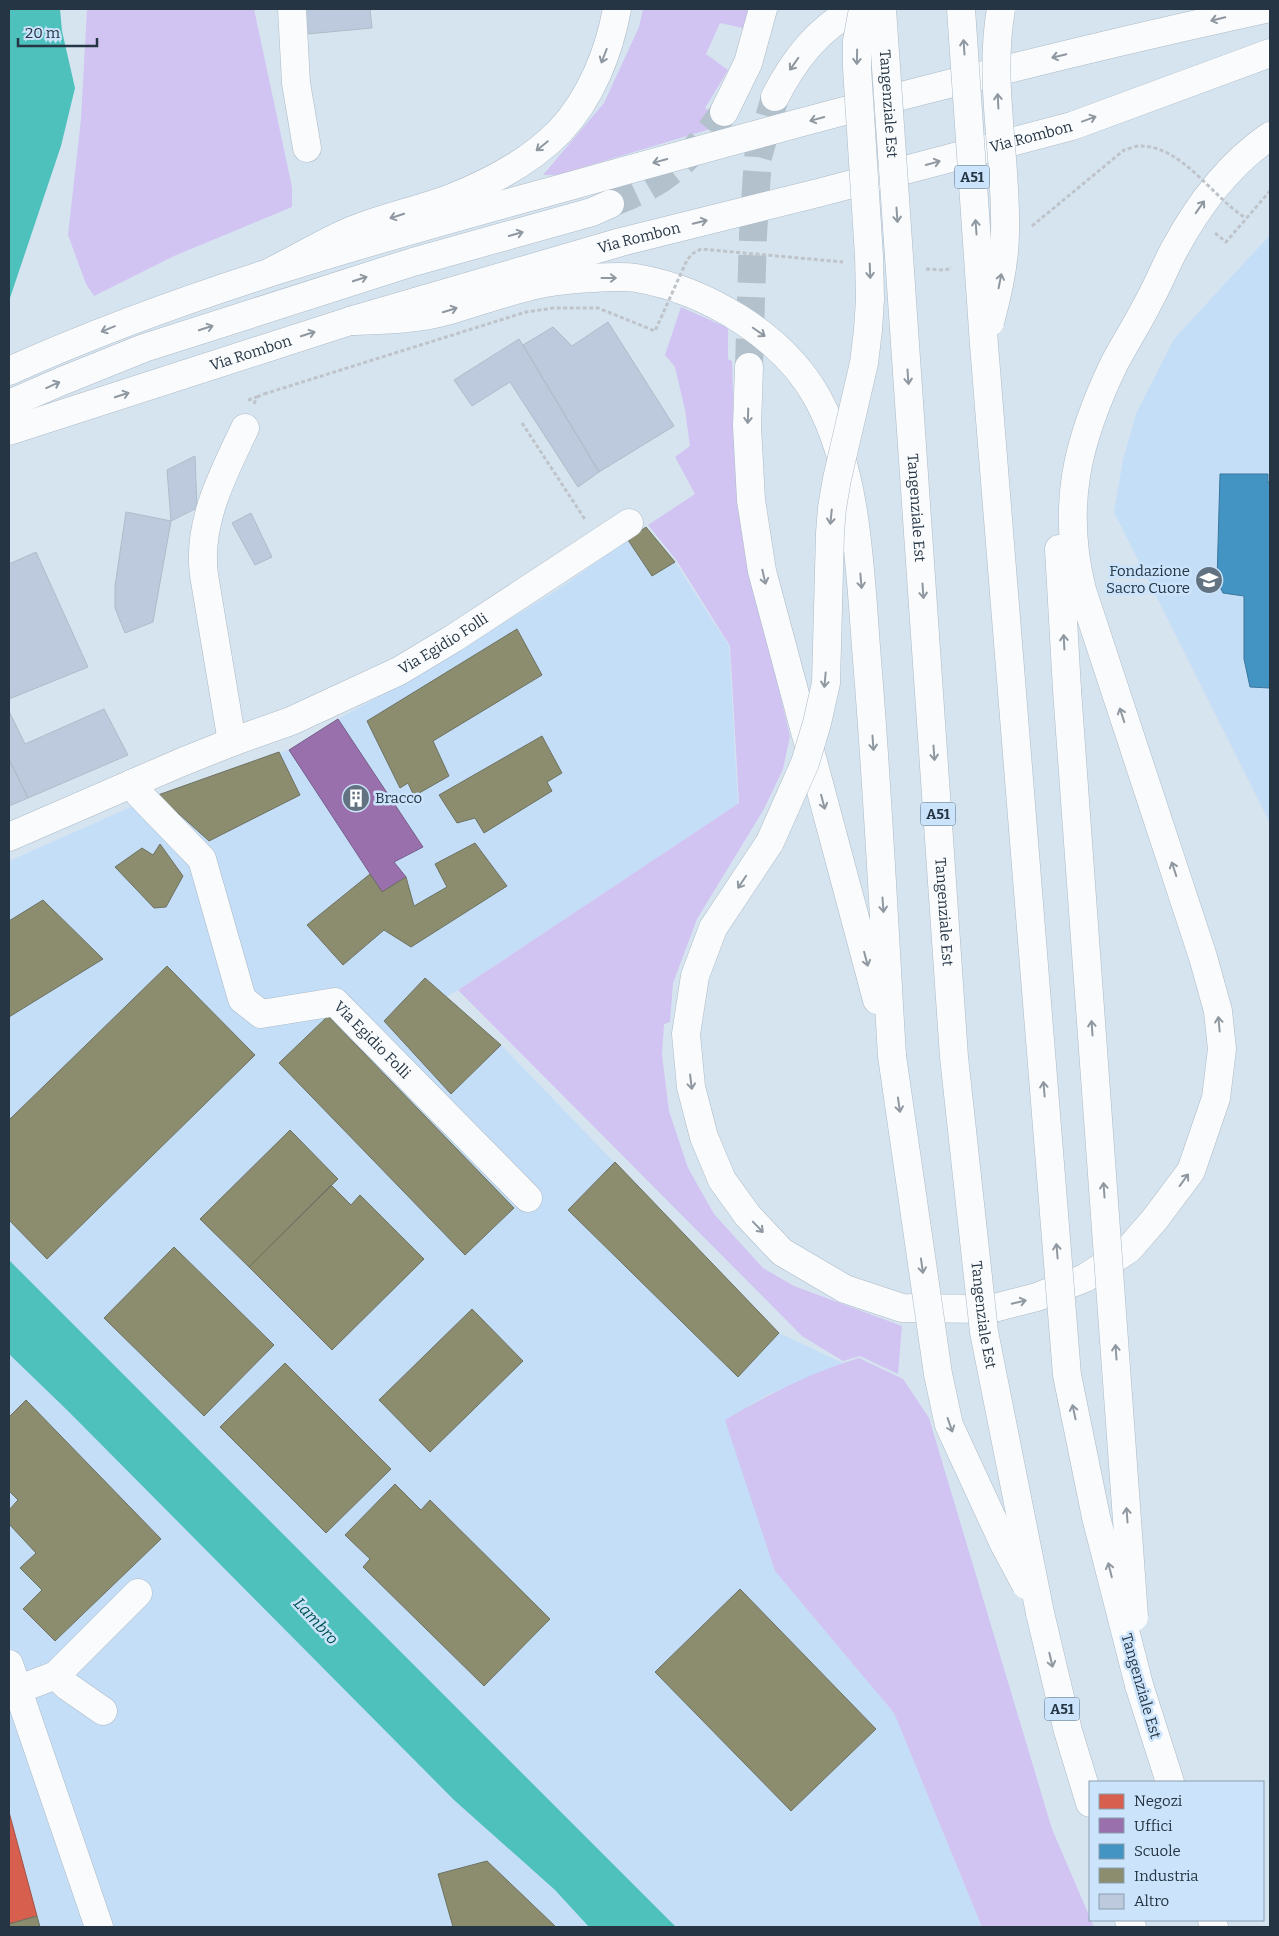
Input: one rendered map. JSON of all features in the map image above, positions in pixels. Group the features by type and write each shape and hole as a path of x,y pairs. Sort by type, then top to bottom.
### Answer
{"main road":[{"path":"292,9 296,83 307,148"},
{"path":"272,272 353,230 452,198 506,172 535,152 560,132 576,112 605,55 617,9"},
{"path":"724,112 748,63 763,9"},
{"path":"775,97 801,54 836,19 856,9"},
{"path":"863,9 857,41 857,68 870,299 864,363 832,508 826,682 817,723 805,763 770,842 713,928 695,976 686,1034 691,1087 704,1137 722,1180 748,1216 782,1252 845,1289 902,1308 990,1309 1037,1297 1085,1278 1129,1250 1191,1171 1216,1098 1222,1049 1218,1011 1203,957 1082,590 1074,553 1073,488 1091,414 1115,362 1150,300 1175,249 1202,204 1223,179 1254,148 1270,136"},
{"name":"Tangenziale Est","path":"882,9 954,1057 984,1332 1040,1613 1068,1731 1089,1800"},
{"name":"Tangenziale Est","path":"961,9 984,345 1067,1375 1096,1517 1139,1685 1170,1781"},
{"path":"984,345 1000,282 1005,231 996,65 997,32 1001,9"},
{"path":"9,372 49,353 154,311 272,272 434,224 666,159 1043,60 1265,9"},
{"name":"Via Rombon","path":"9,431 350,321 621,242 818,193 1072,126 1270,53"},
{"path":"9,404 144,348 413,262 592,212 610,204"},
{"path":"1139,1685 1067,690 1058,511 1064,448 1085,387 1141,288 1175,249"},
{"path":"350,321 414,318 438,314 527,287 569,279 635,278 677,290 718,306 762,334 794,363 818,398 833,432 849,491 857,542 870,697 892,1056 938,1374 949,1425 1004,1544 1040,1613"},
{"path":"749,367 747,426 751,500 762,571 892,1056"},
{"path":"232,742 204,575 203,554 205,532 214,497 245,428"},
{"name":"Via Egidio Folli","path":"9,837 232,742 291,721 399,671 454,638 629,522"},
{"name":"Via Egidio Folli","path":"133,783 139,794 202,859 242,999 261,1014 335,1002 528,1198"},
{"path":"17,1690 56,1675 138,1593"},
{"path":"9,1664 98,1927"},
{"path":"56,1675 67,1686 103,1711"}],"path":[{"path":"1026,230 1124,150 1141,146 1160,149 1178,160 1246,218"},
{"path":"1221,226 1215,233 1226,242 1270,191"},
{"path":"1233,212 1239,205"},
{"path":"257,397 526,312 578,307 598,308 655,331 686,260 701,249 846,262"},
{"path":"924,269 945,270 955,267"},
{"path":"522,423 600,541"}],"shaded area":[{"path":"87,9 254,9 292,187 292,207 174,256 94,296 86,284 68,235 81,119"},
{"path":"643,9 752,9 743,28 720,23 706,54 728,70 705,108 727,124 557,175 543,175 604,103 639,27"},
{"name":"Fondazione Sacro Cuore","path":"1270,235 1270,823 1114,512 1123,460 1136,414 1174,339"},
{"path":"681,307 728,328 728,359 732,361 735,449 750,570 790,736 783,769 764,809 697,919 673,983 670,1022 664,1024 662,1055 669,1111 688,1168 714,1214 763,1268 794,1286 902,1326 898,1374 860,1356 843,1361 802,1336 458,990 739,803 730,646 677,561 648,525 695,494 675,457 690,446 685,410 675,367 665,355"},
{"path":"646,527 675,562 729,646 738,804 447,997 501,1045 779,1333 843,1363 767,1395 726,1420 775,1571 894,1713 982,1927 676,1927 9,1260 9,861 158,795 289,750 338,719 431,668 556,591"},
{"path":"9,1354 68,1411 454,1800 555,1890 589,1927 9,1927"},
{"path":"859,1358 903,1379 929,1418 1052,1829 1089,1915 1089,1921 1091,1921 1094,1927 982,1927 894,1713 775,1571 725,1420 790,1385"}],"water":[{"path":"9,9 60,9 62,31 75,88 61,146 9,301"},
{"name":"Lambro","path":"9,1260 676,1927 589,1927 555,1890 454,1800 68,1411 9,1354"}],"building: Negozi":[{"path":"9,1812 37,1916 9,1924"}],"building: Uffici":[{"name":"Bracco","path":"338,719 423,847 394,862 406,877 382,892 289,750"}],"building: Scuole":[{"path":"1220,474 1268,474 1268,482 1270,482 1270,688 1250,687 1244,659 1244,596 1223,593 1217,581"}],"building: Industria":[{"path":"646,527 675,562 652,576 628,540"},
{"path":"517,629 542,675 433,741 449,776 414,796 408,783 400,788 367,721"},
{"path":"542,736 562,773 547,782 552,791 484,833 475,818 457,823 439,795"},
{"path":"279,752 300,795 209,841 158,795"},
{"path":"475,843 507,886 411,947 384,930 343,965 307,925 370,874 382,892 406,877 414,906 447,887 435,864"},
{"path":"160,844 183,876 166,907 154,908 115,867 142,848 153,855"},
{"path":"43,900 103,959 9,1017 9,921"},
{"path":"167,966 255,1055 47,1259 9,1220 9,1120"},
{"path":"425,978 501,1045 451,1094 384,1021"},
{"path":"328,1016 514,1208 465,1255 279,1063"},
{"path":"290,1130 338,1179 249,1267 200,1219"},
{"path":"615,1162 779,1333 738,1377 568,1210"},
{"path":"331,1185 351,1205 360,1195 424,1259 332,1350 249,1267"},
{"path":"174,1247 274,1345 204,1416 104,1318"},
{"path":"472,1309 523,1361 430,1452 379,1400"},
{"path":"285,1363 391,1469 326,1533 220,1427"},
{"path":"26,1400 161,1539 55,1641 23,1609 42,1590 20,1568 36,1553 9,1524 9,1510 18,1500 9,1491 9,1417"},
{"path":"395,1484 421,1510 430,1500 550,1619 484,1686 363,1567 370,1559 345,1535"},
{"path":"740,1589 876,1729 791,1811 655,1672"},
{"path":"487,1861 556,1927 453,1927 438,1874"},
{"path":"37,1916 40,1927 9,1927 9,1924"}],"building: Altro":[{"path":"305,9 370,9 372,28 307,34"},
{"path":"608,322 674,426 599,472 523,345 553,327 572,346"},
{"path":"519,339 599,472 578,487 510,382 472,406 454,380"},
{"path":"195,456 197,508 171,521 167,470"},
{"path":"126,512 171,521 153,622 125,633 115,608 115,586"},
{"path":"251,513 272,557 255,565 232,523"},
{"path":"36,552 88,667 9,699 9,564"},
{"path":"104,709 128,755 28,798 9,759 9,711 25,744"},
{"path":"9,759 28,798 9,806"}],"tunnel":[{"path":"749,367 753,235 758,157 775,97"},
{"path":"610,204 644,189 671,171 700,143 724,112"}],"place":[{"name":"Fondazione Sacro Cuore","path":"1209,580"},
{"name":"Bracco","path":"356,798"}]}
